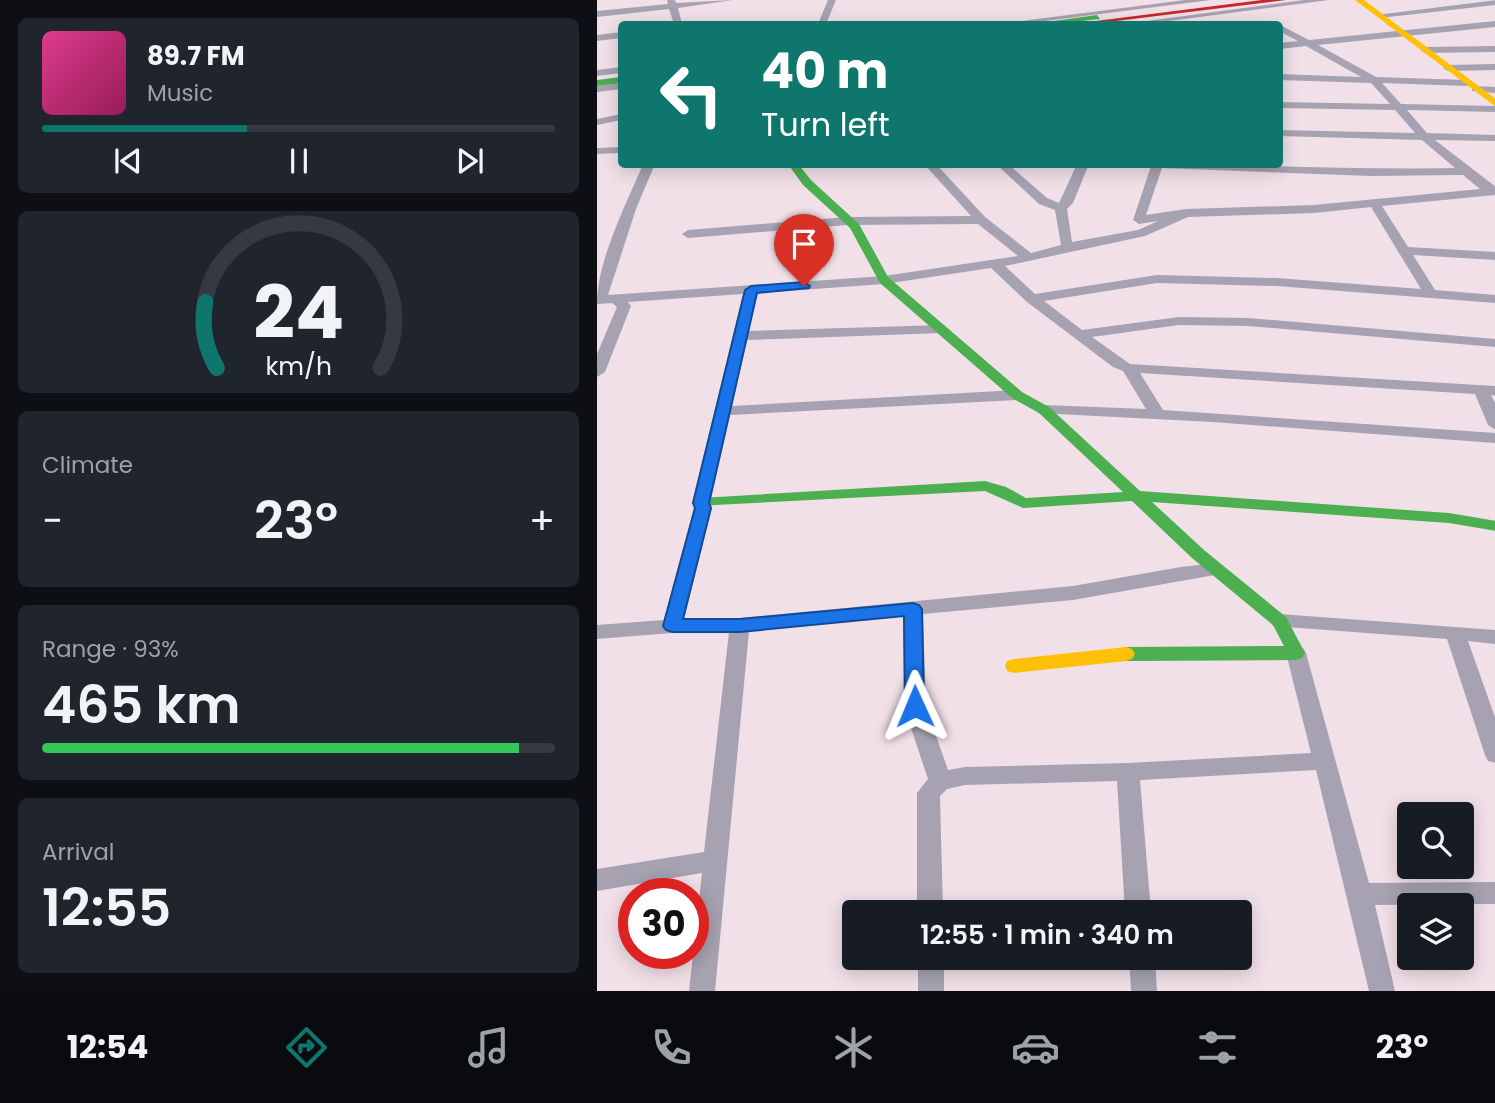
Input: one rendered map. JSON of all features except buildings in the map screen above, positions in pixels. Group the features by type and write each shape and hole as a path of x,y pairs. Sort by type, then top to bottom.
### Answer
{"main road":[{"path":"1102,21 1282,0"},
{"path":"1359,0 1472,86 1495,107"},
{"path":"1069,21 1246,5"},
{"path":"597,75 618,72"},
{"path":"597,83 618,80"},
{"path":"795,168 802,180 855,226 876,271 884,279 1018,395 1044,410 1215,569 1280,621 1296,653 1130,654 1014,666"},
{"path":"701,503 985,486 1000,490 1023,503 1139,496 1449,518 1495,526"}],"street":[{"path":"597,4 632,0"},
{"path":"597,14 671,3 729,0"},
{"path":"823,21 832,0"},
{"path":"1025,21 1163,2 1207,0"},
{"path":"1147,21 1246,5 1325,0"},
{"path":"1380,15 1495,2"},
{"path":"671,3 677,21"},
{"path":"1485,4 1495,8"},
{"path":"1246,5 1263,19"},
{"path":"1283,46 1468,29 1495,24"},
{"path":"1283,29 1313,43 1374,80 1424,136 1492,191"},
{"path":"1468,29 1495,46"},
{"path":"597,38 618,35"},
{"path":"1425,50 1495,46"},
{"path":"1449,68 1495,67"},
{"path":"1283,77 1374,80 1495,90"},
{"path":"597,89 618,86"},
{"path":"1283,105 1495,107"},
{"path":"597,122 618,118"},
{"path":"597,130 597,144"},
{"path":"1283,133 1495,138"},
{"path":"597,151 618,150"},
{"path":"647,168 598,300 884,279 1029,258 1141,233 1186,213"},
{"path":"933,168 981,220 1029,258"},
{"path":"1006,168 1043,201 1061,208"},
{"path":"1061,208 1067,203 1081,168"},
{"path":"1156,168 1139,220 1186,213 1375,204 1492,191"},
{"path":"1237,168 1371,173 1466,172"},
{"path":"1375,204 1431,294"},
{"path":"1061,208 1065,242 1069,247"},
{"path":"688,234 847,221 981,220"},
{"path":"1404,251 1495,256"},
{"path":"994,263 1032,299 1118,364 1128,368 1488,390 1495,425"},
{"path":"1032,299 1157,279 1277,282 1495,299"},
{"path":"672,626 703,508 701,503 751,290"},
{"path":"597,372 624,306 616,299"},
{"path":"1081,334 1179,321 1248,322 1495,343"},
{"path":"740,336 942,329"},
{"path":"1128,368 1141,384 1156,412"},
{"path":"723,411 1018,395"},
{"path":"1044,410 1156,412 1322,428 1495,438"},
{"path":"597,632 672,626 740,625 1073,593 1215,569"},
{"path":"913,609 915,706 940,781"},
{"path":"1280,621 1495,637"},
{"path":"702,991 740,625"},
{"path":"1455,632 1495,755"},
{"path":"1296,653 1360,894 1382,991"},
{"path":"930,900 928,793 940,781 965,776 1128,772 1324,761"},
{"path":"1128,772 1137,900"},
{"path":"597,880 715,860"},
{"path":"1360,894 1495,893"},
{"path":"931,970 931,991"},
{"path":"1143,970 1144,991"}],"traffic: fast":[{"path":"1062,21 1097,17"},
{"path":"597,83 618,80"},
{"path":"796,168 807,183 855,226 884,280 1017,395 1044,410 1198,554 1280,621 1296,653 1126,654"},
{"path":"701,503 985,486 1000,490 1023,503 1139,496 1449,518 1496,526"}],"traffic: slow":[{"path":"1359,0 1496,104"},
{"path":"1014,666 1126,654"}],"traffic: jam":[{"path":"1102,21 1282,0"}],"route":[{"path":"804,286 751,290 701,503 703,508 672,626 740,625 913,609 915,706"}]}
